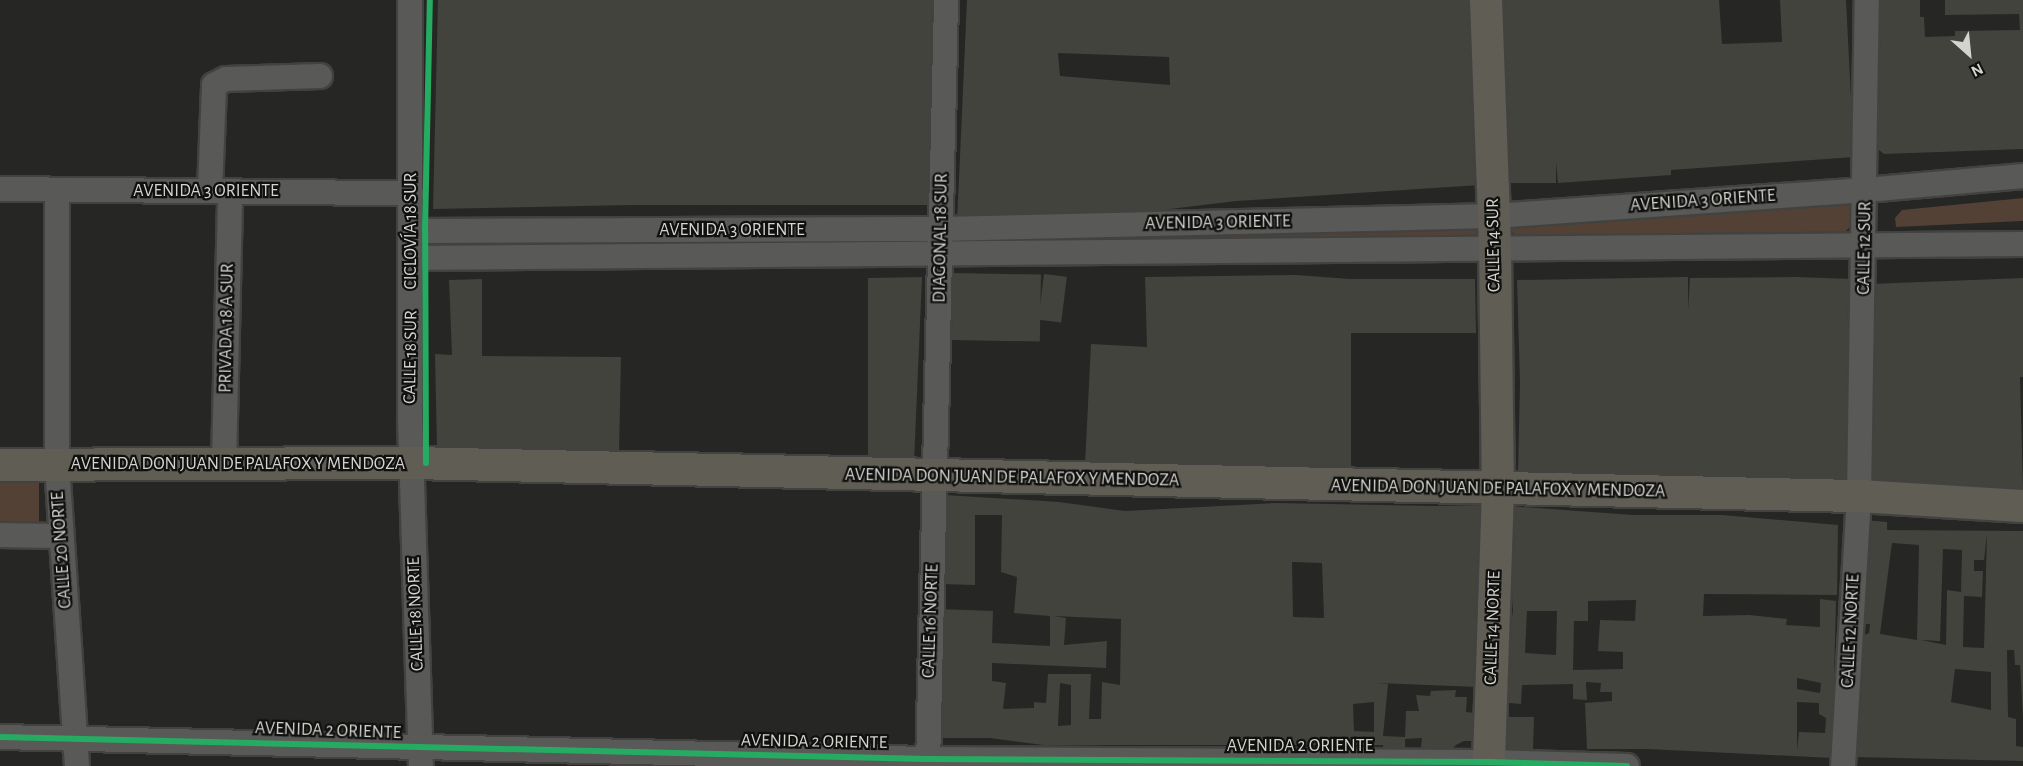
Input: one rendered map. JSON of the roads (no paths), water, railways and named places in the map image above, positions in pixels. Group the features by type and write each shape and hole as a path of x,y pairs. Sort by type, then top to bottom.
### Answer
{"main road":[{"name":"CALLE 14 SUR","path":"1486,0 1495,249 1498,489"},
{"name":"AVENIDA DON JUAN DE PALAFOX Y MENDOZA","path":"0,465 412,463 1859,496 2023,506"},
{"name":"CALLE 14 NORTE","path":"1489,764 1498,489"}],"street":[{"name":"CALLE 18 SUR","path":"410,0 412,463"},
{"name":"DIAGONAL 18 SUR","path":"935,476 946,0"},
{"name":"CALLE 12 SUR","path":"1859,496 1866,190 1867,0"},
{"name":"PRIVADA 18 A SUR","path":"224,465 220,192 214,86 226,79 320,76"},
{"name":"AVENIDA 3 ORIENTE","path":"412,231 941,230 1494,216 1866,190 2023,176"},
{"name":"AVENIDA 3 ORIENTE","path":"0,189 411,193"},
{"name":"CALLE 20 NORTE","path":"57,190 57,465 77,766"},
{"path":"650,256 651,230"},
{"name":"AVENIDA 3 ORIENTE","path":"412,258 2023,244"},
{"name":"CALLE 18 NORTE","path":"412,463 421,757"},
{"name":"CALLE 16 NORTE","path":"927,763 935,476"},
{"name":"CALLE 12 NORTE","path":"1843,766 1859,496"},
{"path":"0,535 60,536"},
{"name":"AVENIDA 2 ORIENTE","path":"0,737 76,738 421,757 927,763 1627,766"}]}
